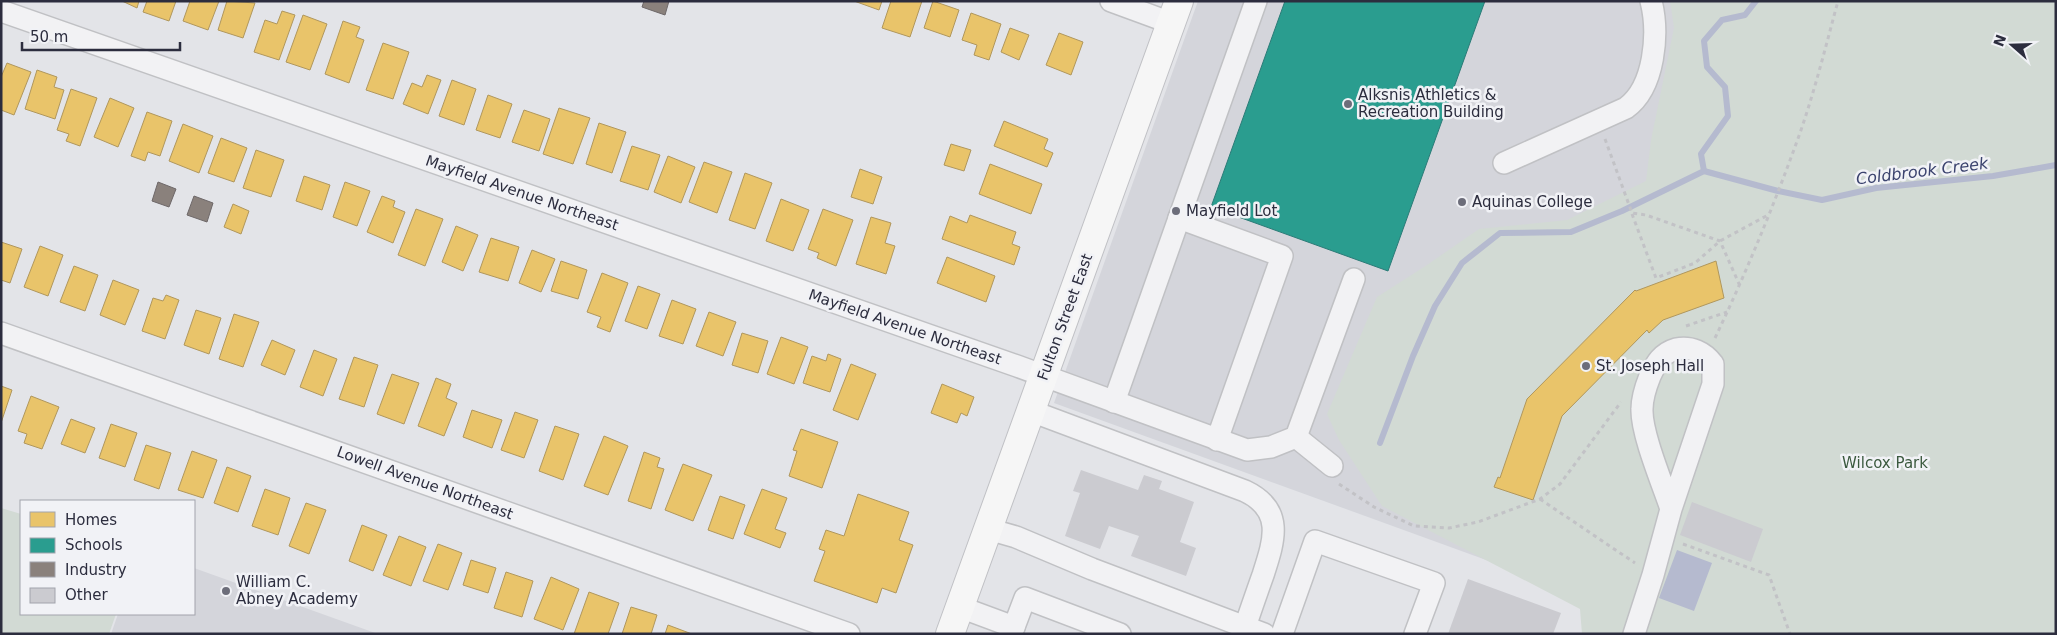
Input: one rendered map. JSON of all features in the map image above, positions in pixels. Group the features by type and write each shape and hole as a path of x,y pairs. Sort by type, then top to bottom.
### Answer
{"main road":[{"name":"Fulton Street East","path":"950,634 1175,12"}],"street":[{"path":"1111,1 1175,12"},
{"path":"1114,402 1256,1"},
{"path":"1504,163 1626,108 1637,98 1650,64 1655,37 1655,17 1651,1"},
{"name":"Mayfield Avenue Northeast","path":"1,10 1044,376 1217,440 1252,451 1271,447 1296,436"},
{"path":"1179,218 1282,256 1217,440"},
{"path":"1333,473 1296,436 1354,279"},
{"name":"Lowell Avenue Northeast","path":"1,333 849,634"},
{"path":"1634,634 1671,510 1713,384 1714,369 1707,356 1696,350 1675,350 1658,360 1646,387 1642,410 1644,427 1671,510"},
{"path":"988,529 1016,538 1092,569 1254,630 1273,540 1271,513 1260,500 1246,491 1031,411"},
{"path":"1282,634 1315,541 1434,583 1415,634"},
{"path":"960,607 1013,630 1025,598 1120,634"}],"path":[{"path":"1707,356 1740,287 1796,143 1819,71 1838,1"},
{"path":"1598,121 1656,278 1694,263 1720,241 1769,215"},
{"path":"1632,213 1646,215 1720,241 1740,287"},
{"path":"1675,350 1670,331 1728,311"},
{"path":"1333,473 1374,507 1414,526 1449,528 1478,522 1540,499 1560,484 1622,400"},
{"path":"1540,499 1653,575"},
{"path":"1663,536 1769,575 1790,634"}],"shaded area":[{"name":"Aquinas College","path":"1198,1 1872,1 1646,618 1054,403"},
{"name":"William C. Abney Academy","path":"195,568 378,634 111,634 118,615 195,615"}],"green space":[{"name":"Wilcox Park","path":"1670,1 2056,1 2056,634 1582,634 1580,609 1382,506 1339,440 1327,414 1377,297 1479,229 1567,220 1646,181 1651,140 1674,28"},
{"path":"1,508 20,514 20,615 116,615 109,634 1,634"}],"water":[{"path":"1677,550 1712,563 1694,611 1659,598"}],"building: Homes":[{"path":"122,1 139,1 137,8"},
{"path":"147,1 176,1 169,21 143,12"},
{"path":"190,1 219,1 208,30 183,21"},
{"path":"227,1 255,3 243,38 218,30"},
{"path":"854,1 882,1 879,10"},
{"path":"891,1 922,1 910,37 882,28"},
{"path":"933,1 959,10 950,37 924,28"},
{"path":"282,11 295,15 279,60 254,52 265,20 277,24"},
{"path":"971,13 1001,24 989,60 974,55 977,45 962,40"},
{"path":"303,15 327,24 310,70 286,62"},
{"path":"343,21 360,27 356,37 364,40 349,83 325,74"},
{"path":"1010,28 1029,35 1019,60 1001,52"},
{"path":"1059,33 1083,42 1071,75 1046,65"},
{"path":"383,43 409,52 393,99 366,90"},
{"path":"7,63 31,72 14,115 1,110 1,77"},
{"path":"37,70 57,77 54,87 64,90 55,119 25,109"},
{"path":"427,75 441,80 428,114 403,104 412,83 422,87"},
{"path":"452,80 476,89 464,125 439,116"},
{"path":"71,89 97,98 80,146 66,141 69,134 57,130"},
{"path":"488,95 512,104 500,138 476,130"},
{"path":"110,98 134,108 118,147 94,137"},
{"path":"559,108 590,118 573,164 543,154"},
{"path":"524,110 550,119 539,151 512,142"},
{"path":"147,112 172,121 160,156 148,152 145,161 131,156"},
{"path":"1004,121 1048,139 1044,149 1053,153 1047,167 994,146"},
{"path":"599,123 626,132 612,173 586,164"},
{"path":"183,124 213,136 199,173 169,161"},
{"path":"221,138 247,148 234,182 208,173"},
{"path":"951,144 971,150 964,171 944,165"},
{"path":"632,146 660,155 648,190 620,181"},
{"path":"256,150 284,160 271,197 243,188"},
{"path":"668,156 695,167 681,203 654,192"},
{"path":"704,162 732,172 717,213 689,202"},
{"path":"990,164 1042,184 1031,214 979,194"},
{"path":"860,169 882,177 873,204 851,197"},
{"path":"745,173 772,183 755,229 729,220"},
{"path":"304,176 330,185 322,210 296,201"},
{"path":"345,182 370,191 357,226 333,217"},
{"path":"382,196 395,201 393,207 405,212 393,243 367,232"},
{"path":"781,199 809,210 793,251 766,241"},
{"path":"233,204 249,211 241,234 224,227"},
{"path":"416,209 443,219 425,266 398,255"},
{"path":"823,209 853,220 836,266 817,258 819,253 808,249"},
{"path":"970,215 1016,232 1012,244 1020,247 1014,265 942,239 950,216 967,223"},
{"path":"871,217 891,223 885,243 895,246 886,274 856,264"},
{"path":"456,226 478,235 463,271 442,262"},
{"path":"491,238 519,247 508,281 479,272"},
{"path":"1,242 22,249 10,283 1,280"},
{"path":"40,246 63,255 48,296 24,287"},
{"path":"532,250 555,259 541,292 519,283"},
{"path":"947,257 995,276 986,302 937,283"},
{"path":"561,261 587,270 578,299 551,291"},
{"name":"St. Joseph Hall","path":"1716,261 1724,298 1663,320 1649,333 1647,330 1562,416 1533,500 1494,487 1498,477 1500,478 1527,399 1635,290"},
{"path":"74,266 98,275 85,311 60,302"},
{"path":"602,273 628,283 610,332 597,327 601,317 587,312"},
{"path":"113,280 139,290 125,325 100,315"},
{"path":"638,286 660,294 647,329 625,321"},
{"path":"166,295 179,300 165,339 142,331 153,298 163,301"},
{"path":"672,300 696,309 683,344 659,336"},
{"path":"196,310 221,318 209,354 184,345"},
{"path":"709,312 736,322 723,356 696,346"},
{"path":"234,314 259,322 243,367 219,359"},
{"path":"742,333 768,341 758,373 732,365"},
{"path":"781,337 808,347 794,384 767,374"},
{"path":"272,340 295,350 285,375 261,365"},
{"path":"314,350 337,359 323,396 300,387"},
{"path":"828,354 841,359 830,392 803,383 812,356 826,361"},
{"path":"354,357 378,365 364,407 339,399"},
{"path":"851,364 876,374 858,420 833,410"},
{"path":"392,374 419,383 404,424 377,414"},
{"path":"436,378 451,384 446,398 457,403 444,436 418,426"},
{"path":"942,384 974,397 967,416 961,413 957,423 931,413"},
{"path":"1,386 12,390 1,423"},
{"path":"31,396 59,407 42,449 24,443 27,434 18,431"},
{"path":"472,410 502,420 492,448 463,437"},
{"path":"515,412 538,420 524,458 501,450"},
{"path":"71,419 95,428 85,453 61,444"},
{"path":"111,424 137,433 125,467 99,458"},
{"path":"555,426 579,434 563,480 539,471"},
{"path":"801,429 838,442 822,488 789,476 797,451 793,450"},
{"path":"604,436 628,446 608,495 584,486"},
{"path":"146,445 171,453 159,489 134,480"},
{"path":"192,451 217,460 203,498 178,490"},
{"path":"644,452 660,458 657,467 664,469 651,509 628,501"},
{"path":"683,464 712,475 693,521 665,510"},
{"path":"227,467 251,476 238,512 214,503"},
{"path":"265,489 290,498 278,535 252,526"},
{"path":"762,489 787,498 775,529 786,533 780,548 744,534"},
{"path":"858,494 909,512 899,540 913,545 896,593 882,588 877,603 814,581 825,551 819,549 826,530 844,536"},
{"path":"720,496 745,505 733,539 708,530"},
{"path":"306,503 326,510 309,554 289,546"},
{"path":"362,525 387,535 373,571 349,561"},
{"path":"399,536 426,547 411,586 383,575"},
{"path":"438,544 462,553 448,590 423,581"},
{"path":"471,560 496,568 488,593 463,585"},
{"path":"506,572 533,581 522,617 494,608"},
{"path":"551,577 579,589 563,630 534,619"},
{"path":"589,592 619,603 608,634 574,634"},
{"path":"631,607 657,615 651,634 622,634"},
{"path":"668,625 692,634 665,634"}],"building: Schools":[{"name":"Alksnis Athletics & Recreation Building","path":"1285,1 1485,1 1388,271 1211,207"}],"building: Industry":[{"path":"644,1 669,1 665,15 642,7"},
{"path":"158,182 176,189 169,207 152,201"},
{"path":"194,196 213,203 207,222 187,215"}],"building: Other":[{"path":"1081,470 1138,490 1144,475 1162,481 1159,489 1194,502 1180,542 1196,548 1186,576 1131,556 1139,536 1109,526 1100,549 1065,536 1080,493 1073,491"},
{"path":"1692,502 1763,529 1751,562 1680,535"},
{"path":"1468,579 1561,613 1553,634 1448,634"}],"waterway":[{"path":"1380,443 1413,356 1435,306 1462,263 1500,233 1571,232 1622,211 1704,171 1701,154 1728,116 1725,87 1707,67 1704,41 1722,20 1745,15 1756,1"},
{"name":"Coldbrook Creek","path":"1704,171 1778,191 1822,200 1876,188 1993,176 2056,165"}],"place":[{"name":"Alksnis Athletics & Recreation Building","path":"1348,104"},
{"name":"Aquinas College","path":"1462,202"},
{"name":"Mayfield Lot","path":"1176,211"},
{"name":"St. Joseph Hall","path":"1586,366"},
{"name":"William C. Abney Academy","path":"226,591"}]}
